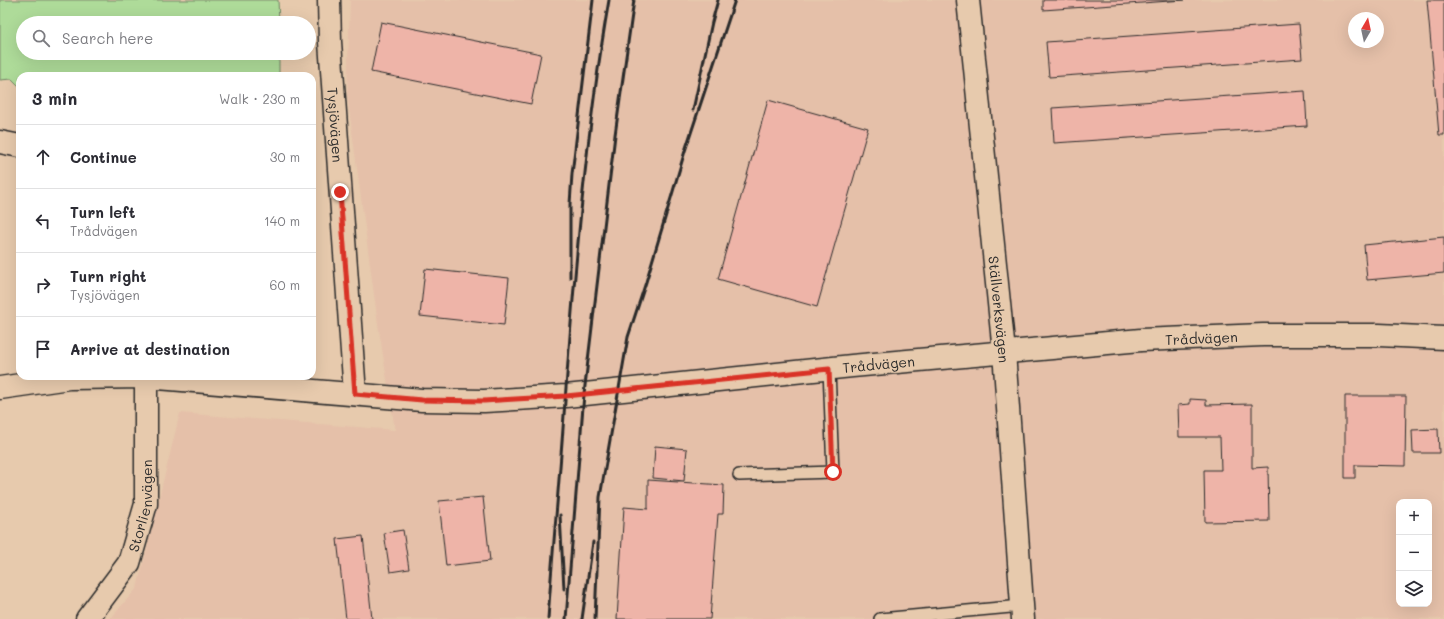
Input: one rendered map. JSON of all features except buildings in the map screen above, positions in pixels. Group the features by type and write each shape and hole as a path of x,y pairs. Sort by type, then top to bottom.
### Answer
{"street":[{"name":"Tysjövägen","path":"329,0 330,42 355,394"},
{"name":"Ställverksvägen","path":"968,0 1004,352 1023,613"},
{"path":"0,142 16,145"},
{"name":"Trådvägen","path":"192,380 422,400 492,400 566,396 829,369 1141,340 1264,335 1379,335 1444,338"},
{"name":"Trådvägen","path":"0,388 55,380"},
{"name":"Storlienvägen","path":"87,619 128,563 146,504 146,380"}],"lane":[{"path":"739,475 833,472 829,369"},
{"path":"880,619 1023,613"}],"shaded area":[{"path":"350,0 1444,0 1444,619 110,619 137,588 180,413 395,430 378,324 347,94"}],"green space":[{"path":"0,0 278,0 279,16 16,16 16,60 279,60 279,72 16,72 16,83 12,79 0,80"}],"railway":[{"path":"570,277 570,204 572,174 593,0"},
{"path":"548,619 582,200 594,100 609,0"},
{"path":"566,619 584,394 615,135 634,0"},
{"path":"693,110 718,0"},
{"path":"595,619 600,497 628,337 685,151 735,0"},
{"path":"560,515 564,589"},
{"path":"582,619 593,542"}],"route":[{"path":"340,192 355,394 422,400 484,401 566,396 829,369 833,472"}]}
